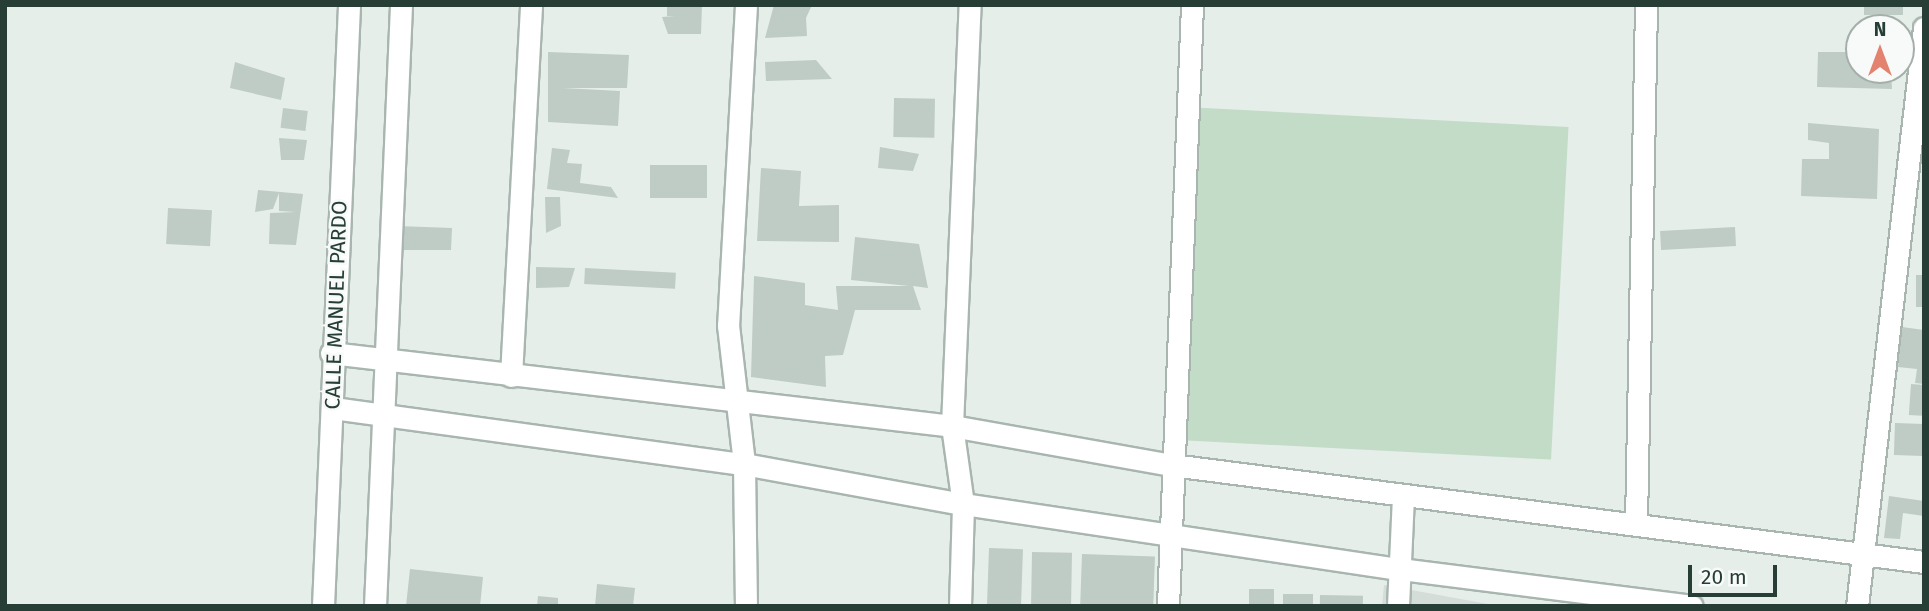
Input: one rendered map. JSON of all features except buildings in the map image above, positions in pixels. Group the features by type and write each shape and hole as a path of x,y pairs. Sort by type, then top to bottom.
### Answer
{"street":[{"name":"CALLE MANUEL PARDO","path":"323,606 333,408 331,353 349,5"},
{"path":"375,606 386,413 401,5"},
{"path":"511,376 531,5"},
{"path":"746,5 728,325 744,464 746,606"},
{"path":"960,606 963,504 952,426 970,5"},
{"path":"1168,606 1192,5"},
{"path":"1636,522 1646,5"},
{"path":"1857,606 1924,28"},
{"path":"331,353 738,403 952,426 1172,465 1636,522 1924,562"},
{"path":"333,408 386,413 744,464 963,504 1400,569 1692,606"},
{"path":"1398,606 1403,495"}],"shaded area":[{"path":"1384,585 1499,606 1382,606"}],"green space":[{"path":"1186,107 1568,127 1551,460 1169,440"}]}
